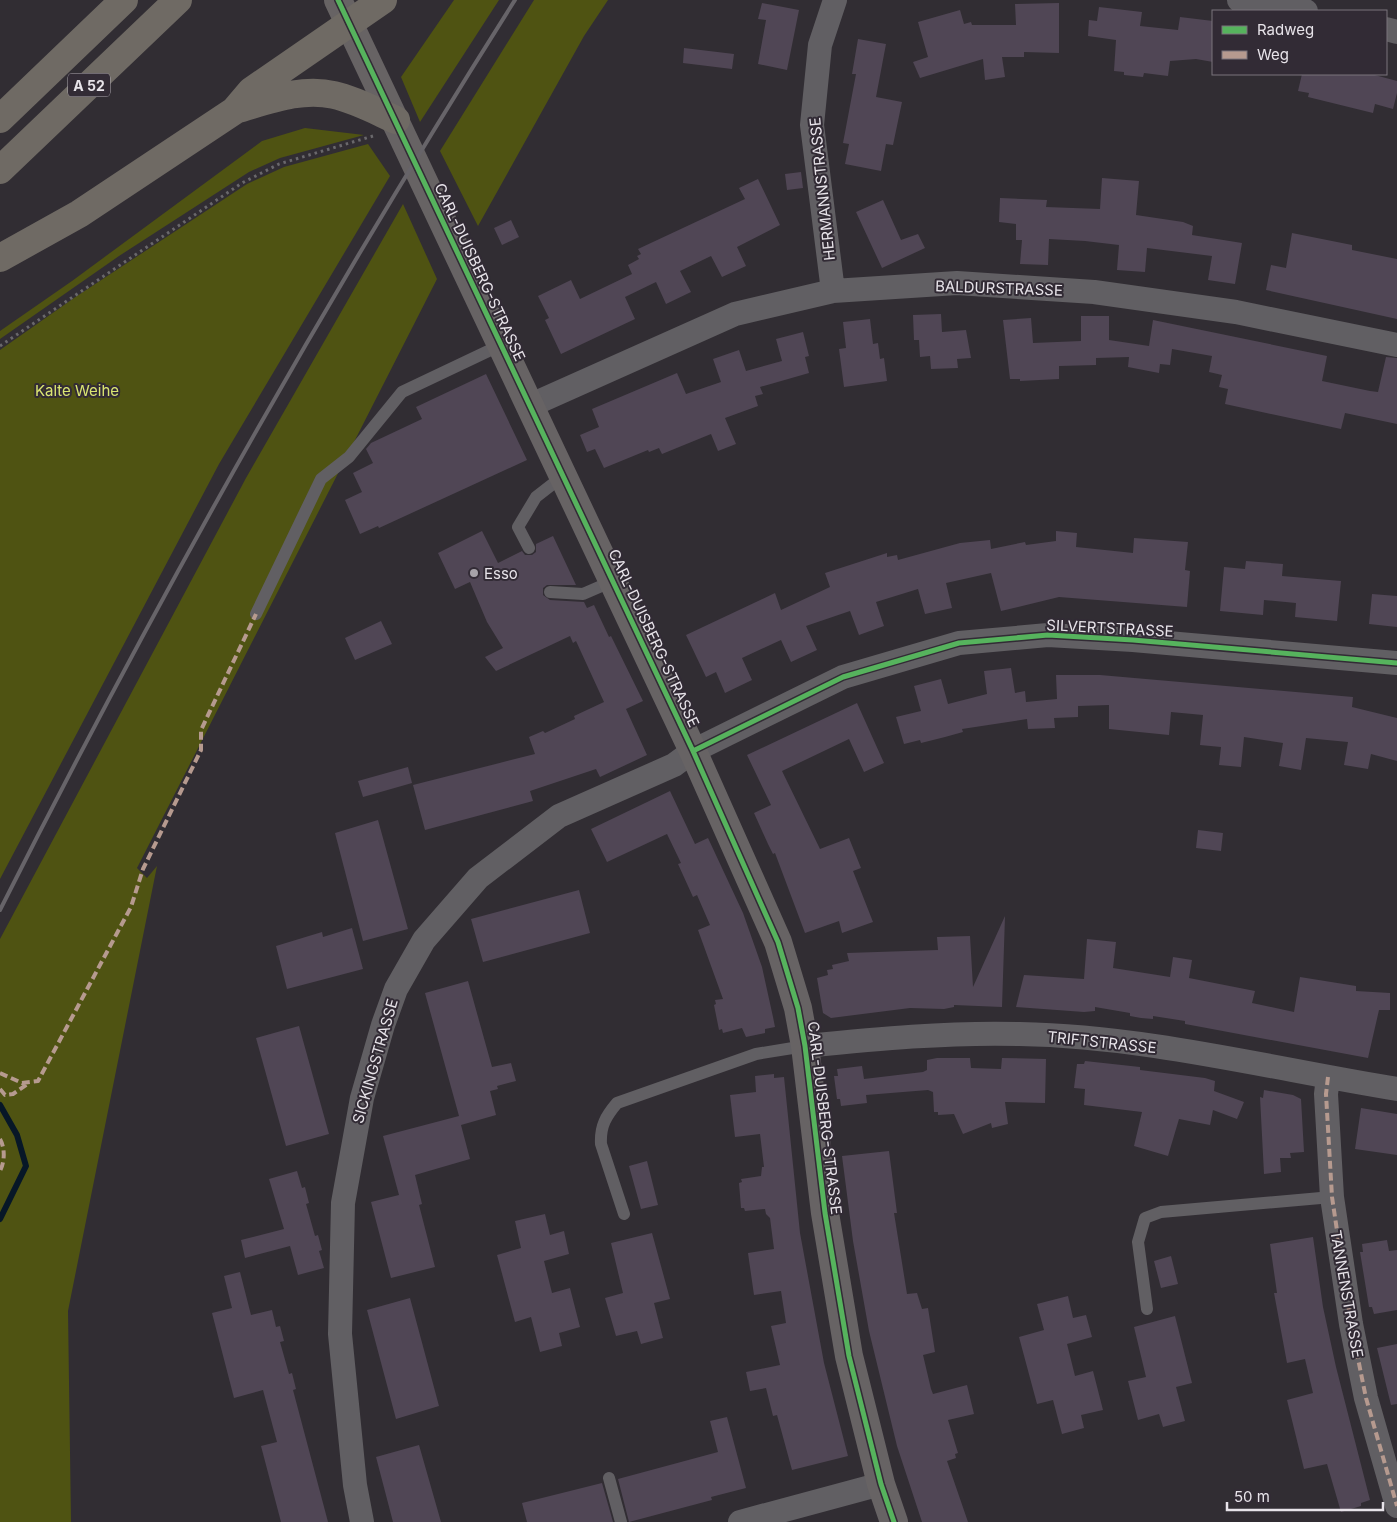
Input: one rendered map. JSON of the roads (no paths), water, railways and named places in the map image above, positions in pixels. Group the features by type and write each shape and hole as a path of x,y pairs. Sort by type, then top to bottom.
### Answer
{"highway":[{"name":"A 52","path":"0,119 124,0"},
{"name":"A 52","path":"0,170 178,0"},
{"path":"234,111 251,90 383,0"},
{"path":"0,258 78,214 234,111 283,96 317,92 357,102 398,125"}],"main road":[{"name":"CARL-DUISBERG-STRASSE","path":"338,0 693,751 778,942 798,1008 805,1046 825,1213 849,1356 882,1484 894,1522"}],"street":[{"name":"HERMANNSTRASSE","path":"833,291 812,125 820,45 835,0"},
{"path":"1239,0 1300,10"},
{"name":"BALDURSTRASSE","path":"529,406 735,314 833,291 957,283 1094,292 1236,312 1397,345"},
{"name":"SILVERTSTRASSE","path":"693,751 843,677 958,643 1048,635 1133,640 1397,664"},
{"name":"SICKINGSTRASSE","path":"362,1522 355,1485 340,1334 343,1202 362,1098 382,1025 396,989 424,940 478,878 559,816 674,765 693,751"},
{"name":"TRIFTSTRASSE","path":"805,1046 906,1036 1021,1034 1144,1044 1397,1088"},
{"name":"TANNENSTRASSE","path":"1328,1077 1326,1094 1332,1197 1351,1324 1366,1398 1397,1506"},
{"path":"740,1522 882,1484"}],"lane":[{"path":"256,614 321,479 349,457 402,392 501,345"},
{"path":"528,548 518,527 536,497 563,476"},
{"path":"550,592 583,594 613,581"},
{"path":"624,1214 601,1144 600,1133 604,1119 617,1102 756,1054 805,1046"},
{"path":"1147,1309 1138,1242 1145,1218 1161,1212 1332,1197"},
{"path":"609,1478 621,1522"}],"waterway":[{"path":"0,1105 17,1135 26,1166 0,1219"}],"railway":[{"path":"0,910 120,678 246,449 378,223 515,0"}],"place":[{"name":"Esso","path":"474,573"}],"park label":[{"name":"Kalte Weihe","path":"77,390"}]}
